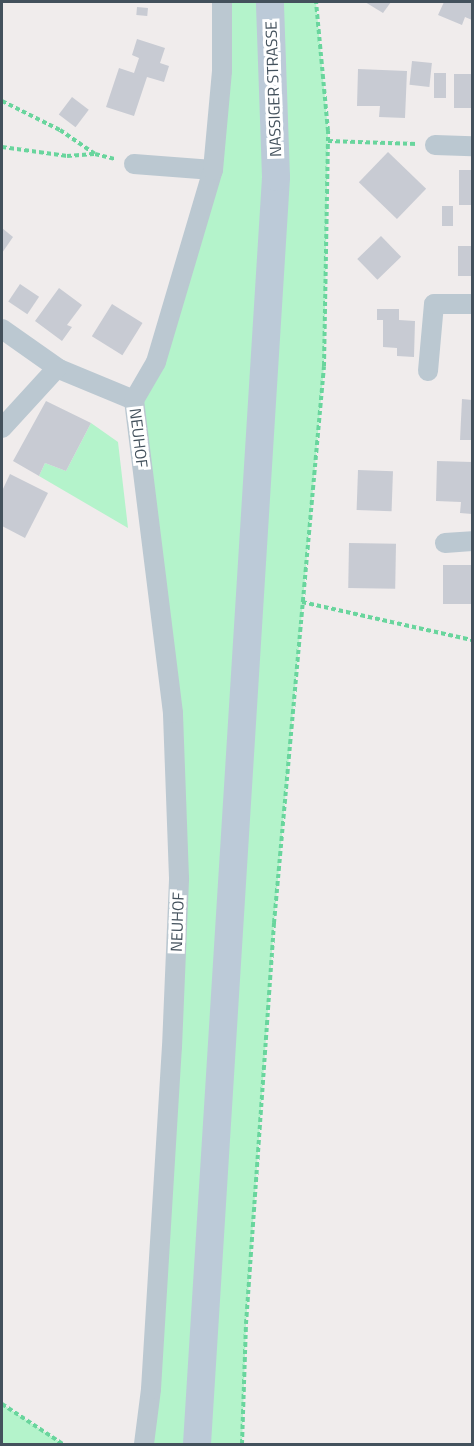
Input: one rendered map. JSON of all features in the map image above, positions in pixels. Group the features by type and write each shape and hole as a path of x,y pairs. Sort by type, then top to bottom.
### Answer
{"main road":[{"name":"NASSIGER STRASSE","path":"197,1444 276,177 270,2"}],"street":[{"name":"NEUHOF","path":"144,1444 151,1389 172,1047 179,878 173,712 134,400 156,362 213,170 222,71 222,2"},
{"path":"435,144 472,146"},
{"path":"134,164 213,170"},
{"path":"428,371 434,304 472,304"},
{"name":"NEUHOF","path":"2,329 57,368 134,400"},
{"path":"2,428 57,368"},
{"path":"445,543 472,541"}],"path":[{"path":"242,1444 246,1324 273,923 324,366 328,141 316,2"},
{"path":"2,101 60,130 95,154"},
{"path":"328,141 435,144"},
{"path":"2,147 67,156 95,154 134,164"},
{"path":"303,602 472,640"},
{"path":"2,1404 63,1444"}],"green space":[{"path":"222,2 316,2 328,131 324,366 274,923 246,1324 242,1444 144,1444 179,878 134,400 213,170"},
{"path":"91,423 118,442 128,528 39,476 45,463 66,471"},
{"path":"2,1404 63,1444 2,1444"}],"building":[{"path":"365,2 391,2 383,13"},
{"path":"444,2 472,2 472,20 465,17 462,25 438,15"},
{"path":"137,7 148,8 147,16 136,15"},
{"path":"137,39 165,48 160,63 169,66 164,82 147,77 134,116 106,107 119,68 134,73 139,58 132,55"},
{"path":"412,61 432,63 429,87 409,85"},
{"path":"358,69 407,71 405,118 379,117 380,106 357,106"},
{"path":"434,73 446,73 446,98 434,98"},
{"path":"454,74 472,74 472,108 454,108"},
{"path":"72,97 89,110 76,127 59,115"},
{"path":"388,152 426,189 397,219 359,182"},
{"path":"459,170 472,170 472,205 459,205"},
{"path":"442,206 453,206 453,226 442,226"},
{"path":"2,228 13,237 2,253"},
{"path":"381,236 401,257 377,280 357,259"},
{"path":"458,246 472,246 472,276 458,276"},
{"path":"20,284 39,297 27,314 8,301"},
{"path":"59,288 82,305 67,325 72,327 62,341 35,321"},
{"path":"112,304 143,323 122,355 92,336"},
{"path":"377,309 399,309 399,320 415,321 414,357 397,356 397,348 383,347 383,320 377,320"},
{"path":"462,399 472,400 472,440 460,440"},
{"path":"46,401 91,423 66,471 45,463 39,476 13,461"},
{"path":"437,461 472,462 472,514 460,513 461,502 436,501"},
{"path":"358,470 393,471 392,511 357,510"},
{"path":"10,474 48,493 25,538 2,526 2,491"},
{"path":"349,543 396,544 395,589 348,588"},
{"path":"443,565 472,565 472,604 443,604"}]}
